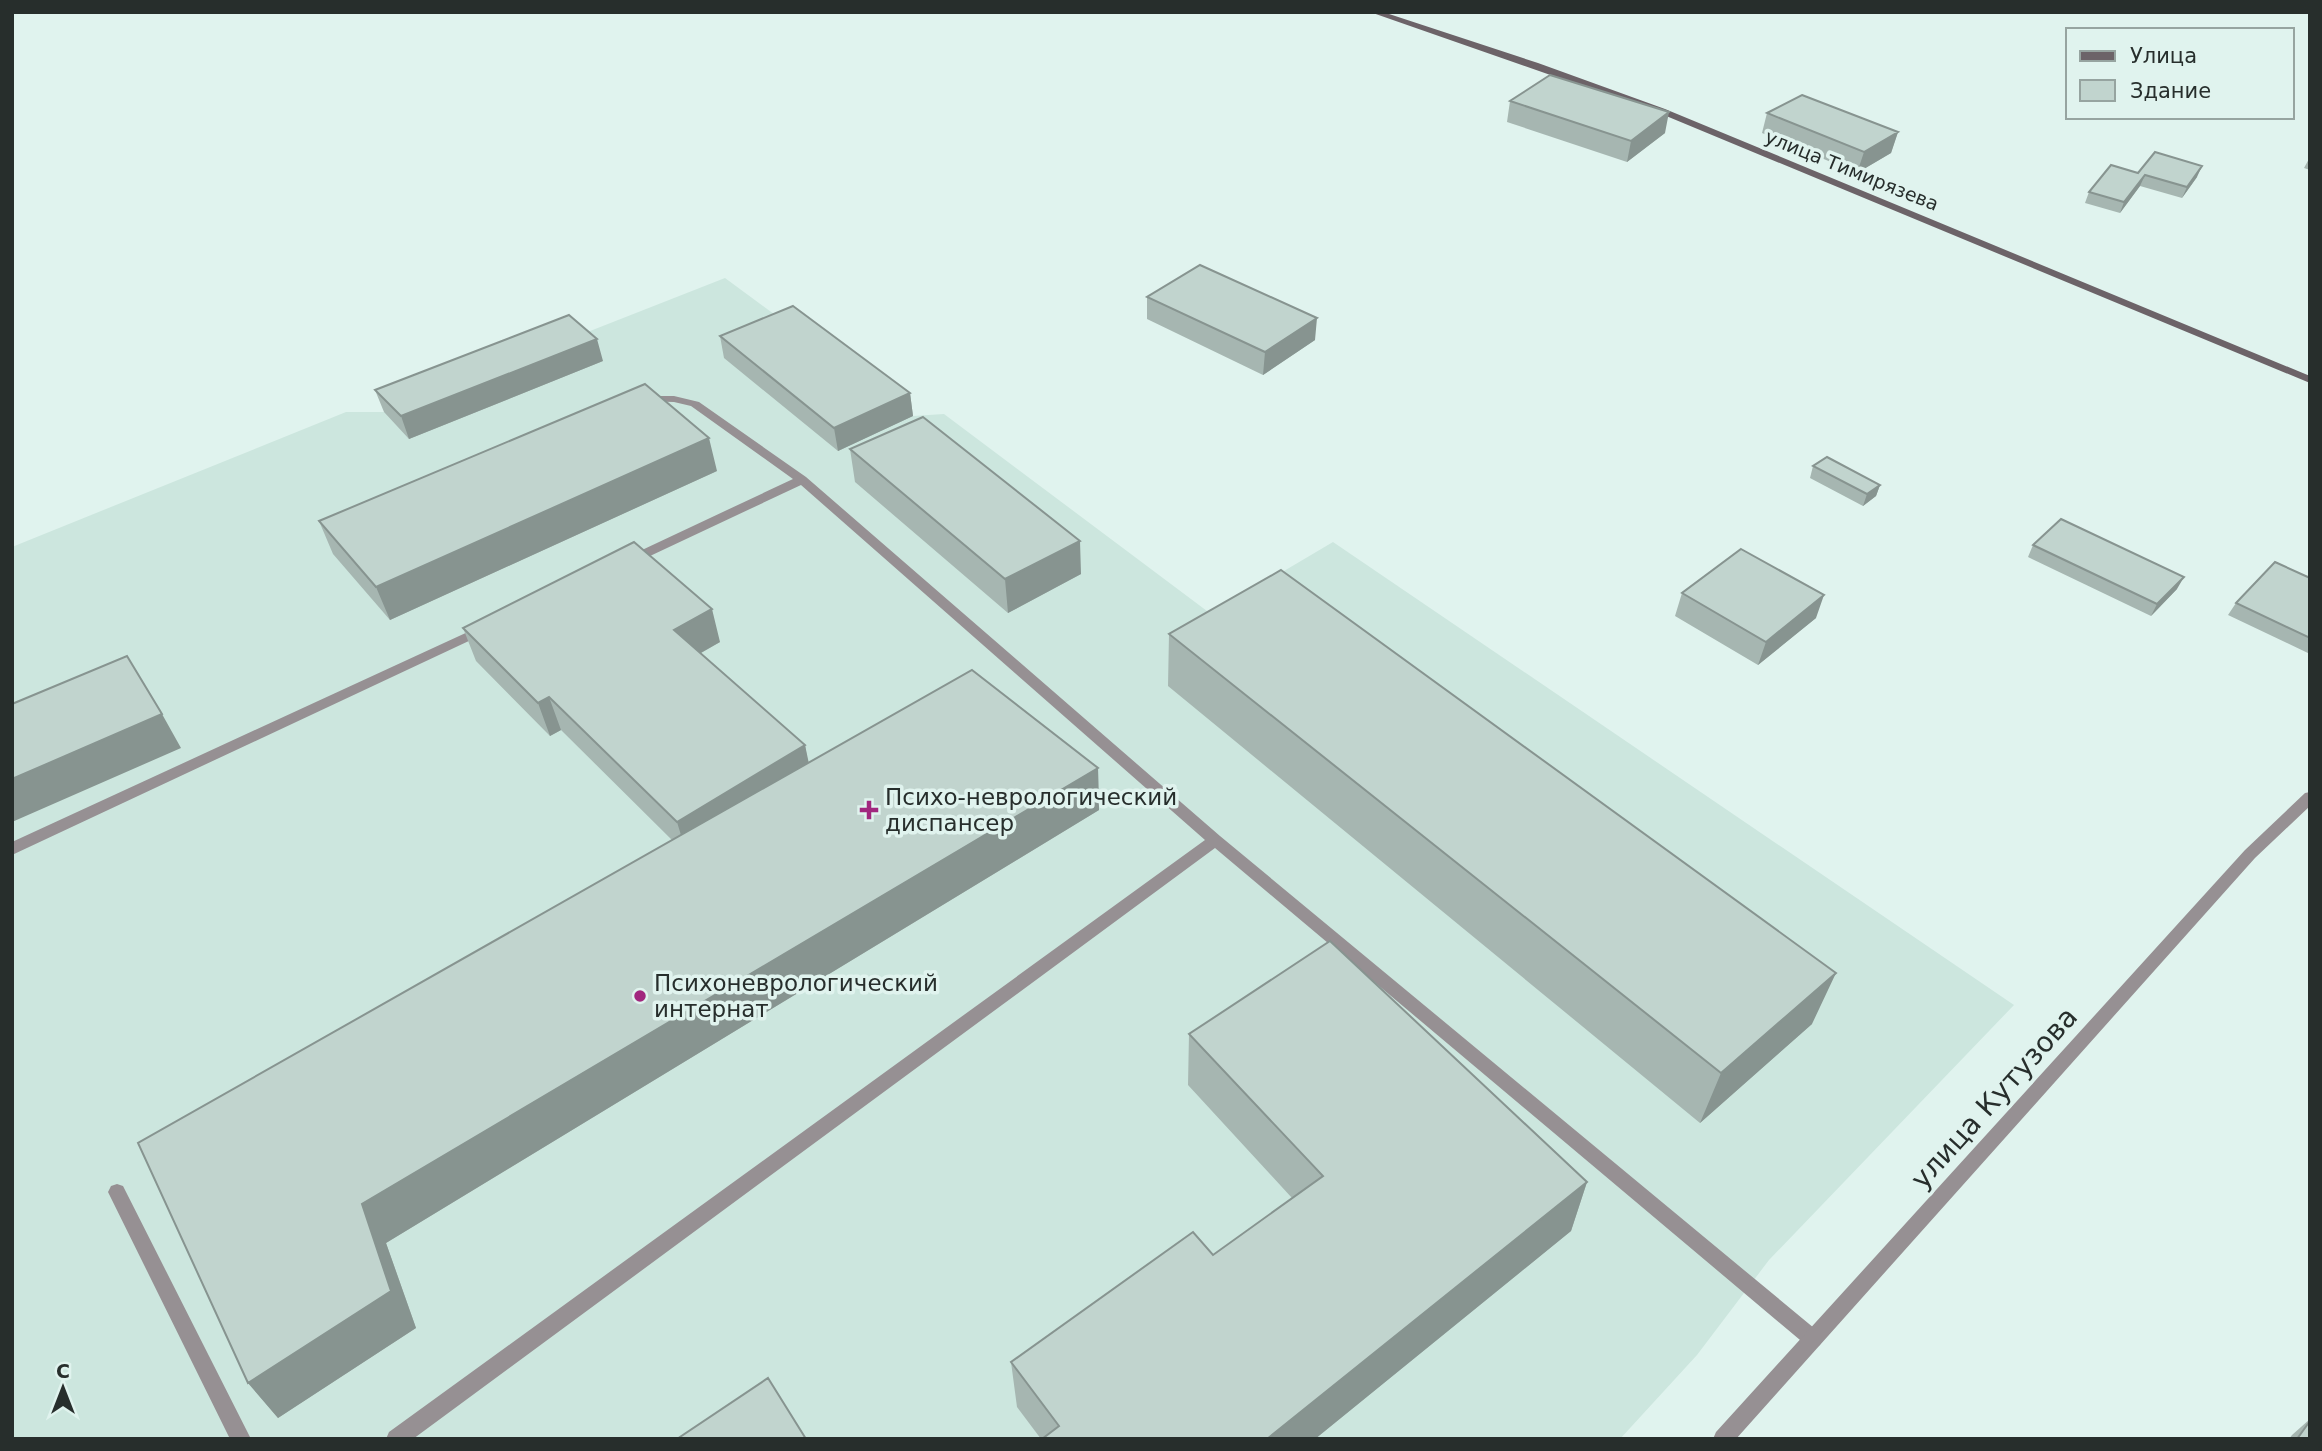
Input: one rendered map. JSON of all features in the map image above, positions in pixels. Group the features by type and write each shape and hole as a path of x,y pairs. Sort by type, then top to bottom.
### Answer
{"main road":[{"name":"улица Тимирязева","path":"1374,12 1662,111 2310,380"}],"street":[{"path":"632,404 645,399 674,399 695,404 802,480 1216,840 1812,1339"},
{"path":"614,568 802,480"},
{"path":"12,849 501,621"},
{"name":"улица Кутузова","path":"1723,1439 2250,854 2310,797"},
{"path":"396,1439 1216,840"},
{"path":"117,1192 241,1439"}],"shaded area":[{"name":"Психо-неврологический диспансер","path":"725,278 913,416 944,414 1211,614 1333,542 2014,1005 1769,1260 1697,1355 1620,1439 12,1439 12,547 346,412 384,412"}],"building":[{"path":"1550,75 1669,112 1631,141 1510,101"},
{"path":"1802,95 1898,132 1864,152 1767,113"},
{"path":"2155,152 2202,166 2187,187 2145,175 2124,202 2089,192 2111,165 2138,173"},
{"path":"1200,265 1317,318 1265,352 1147,297"},
{"path":"793,306 910,393 834,428 720,336"},
{"path":"569,315 597,339 401,416 375,390"},
{"path":"645,384 709,438 376,587 319,521"},
{"path":"923,417 1080,541 1005,579 850,449"},
{"path":"1827,457 1880,485 1867,494 1813,466"},
{"path":"2061,519 2184,577 2157,604 2033,545"},
{"path":"634,542 712,609 674,630 805,745 677,822 549,697 538,703 463,628"},
{"path":"1741,549 1824,595 1766,642 1682,593"},
{"path":"2275,562 2310,578 2310,638 2236,603"},
{"path":"1281,570 1836,973 1721,1073 1169,634"},
{"path":"127,656 162,714 12,779 12,704"},
{"name":"Психоневрологический интернат","path":"972,670 1098,768 362,1204 391,1291 248,1383 138,1143"},
{"path":"1330,941 1587,1182 1267,1439 1042,1439 1059,1426 1011,1362 1193,1232 1213,1255 1323,1176 1189,1034"},
{"path":"768,1378 806,1439 677,1439"},
{"path":"2310,1421 2310,1439 2297,1439"}],"place":[{"name":"Психо-неврологический диспансер","path":"869,810"},
{"name":"Психоневрологический интернат","path":"640,996"}]}
